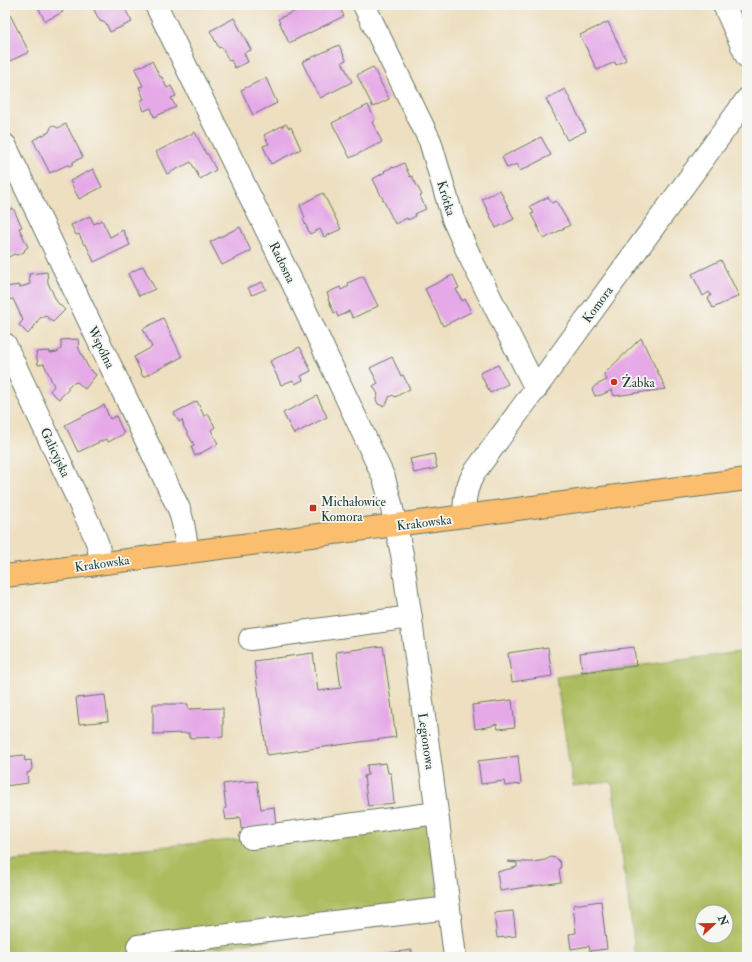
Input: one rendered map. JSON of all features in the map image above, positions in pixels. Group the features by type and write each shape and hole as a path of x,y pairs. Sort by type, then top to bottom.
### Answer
{"main road":[{"name":"Krakowska","path":"5,576 747,479"}],"street":[{"name":"Radosna","path":"156,5 294,286 384,478 396,525"},
{"name":"Krótka","path":"364,5 430,141 453,219 470,257 536,389"},
{"path":"724,5 747,57"},
{"name":"Komora","path":"465,516 464,498 469,481 483,460 747,99"},
{"name":"Wspólna","path":"5,145 179,509 188,552"},
{"name":"Galicyjska","path":"5,344 94,532 102,563"},
{"name":"Legionowa","path":"396,525 402,554 455,957"},
{"path":"250,639 410,617"},
{"path":"251,838 437,813"},
{"path":"138,946 449,908"}],"green space":[{"path":"747,651 747,957 636,957 612,782 573,786 556,677"},
{"path":"428,822 441,916 146,957 5,957 5,861"}],"building":[{"path":"5,5 29,52 10,61 5,51 5,44 8,42 5,37"},
{"path":"37,5 59,5 63,12 45,21"},
{"path":"96,5 123,5 132,22 110,32 106,23 100,21 94,10"},
{"path":"308,5 338,5 344,16 289,43 278,19"},
{"path":"234,18 251,50 244,53 248,62 235,68 231,60 229,61 222,47 219,48 210,31"},
{"path":"608,22 626,60 616,65 615,62 597,70 580,35"},
{"path":"339,45 346,60 342,62 352,82 320,98 302,62"},
{"path":"152,61 167,88 171,86 176,96 171,98 176,107 154,117 151,108 144,111 140,101 144,99 139,87 143,86 135,69"},
{"path":"373,67 389,99 373,107 357,75"},
{"path":"266,78 277,103 253,115 241,90"},
{"path":"565,89 586,131 567,140 546,99"},
{"path":"368,105 375,120 372,122 382,142 350,158 332,123"},
{"path":"66,124 83,157 73,162 72,166 67,165 50,173 33,140 49,132 52,125 58,128"},
{"path":"286,124 289,128 291,127 301,149 271,164 263,146 269,144 264,135"},
{"path":"195,132 216,170 200,179 191,162 167,174 156,152"},
{"path":"541,137 551,155 520,171 517,164 507,168 502,157"},
{"path":"404,163 410,177 412,176 422,195 420,196 426,209 415,214 416,216 408,220 407,218 395,224 373,179 385,172 384,171"},
{"path":"93,169 102,187 79,199 70,181"},
{"path":"500,190 514,219 496,228 482,199"},
{"path":"323,193 341,229 324,237 320,229 310,234 303,219 305,218 300,205"},
{"path":"548,197 552,203 556,201 570,225 544,239 531,214 534,213 530,206"},
{"path":"13,208 22,227 19,228 28,247 24,252 17,255 14,254 5,259 5,212"},
{"path":"90,216 94,224 102,220 110,237 123,230 130,245 94,262 86,244 84,245 79,234 76,235 71,225"},
{"path":"240,227 251,251 222,265 210,242"},
{"path":"721,260 739,296 713,308 708,298 711,296 709,292 703,296 692,274"},
{"path":"143,266 155,289 139,296 128,274"},
{"path":"47,272 48,283 57,302 65,310 53,322 46,316 40,318 28,334 19,325 23,320 13,299 6,300 5,287 19,285 19,287 30,284 29,274"},
{"path":"453,275 459,288 456,289 462,301 465,299 471,312 443,326 425,289"},
{"path":"363,276 378,306 353,318 349,311 338,317 336,312 334,313 327,293 340,287 341,290 349,286 348,283"},
{"path":"262,282 266,289 252,295 248,288"},
{"path":"163,318 182,357 143,377 134,357 152,347 143,329"},
{"path":"641,338 666,389 614,396 612,390 595,396 592,389 596,385 607,380 604,374"},
{"path":"78,339 79,349 88,367 96,375 85,389 77,382 71,384 67,388 69,389 59,399 50,391 54,386 44,364 38,365 36,352 57,352 61,349 61,340"},
{"path":"300,347 311,371 301,376 303,380 295,384 293,380 281,385 270,361"},
{"path":"392,357 401,376 403,375 410,389 395,397 393,395 389,397 387,403 383,406 378,404 376,399 378,394 373,386 378,383 370,368"},
{"path":"498,365 508,384 490,393 480,373"},
{"path":"317,396 327,417 294,434 283,413"},
{"path":"197,401 204,416 208,414 215,427 211,430 218,444 195,456 191,446 194,445 184,427 182,420 179,422 174,413"},
{"path":"104,405 110,419 116,416 124,434 108,442 106,439 78,452 65,425"},
{"path":"434,454 437,468 414,473 410,459"},
{"path":"383,646 396,737 267,755 254,661 313,653 318,691 341,688 336,652"},
{"path":"548,647 552,676 512,682 508,653"},
{"path":"634,647 636,666 582,672 580,653"},
{"path":"105,695 108,721 79,724 76,698"},
{"path":"512,700 515,727 498,729 497,724 475,729 472,705"},
{"path":"153,704 188,704 188,709 223,708 223,737 189,738 189,733 153,734"},
{"path":"24,755 25,761 31,760 32,768 30,772 27,773 28,783 5,786 5,757"},
{"path":"518,756 521,784 505,786 504,781 481,784 478,761"},
{"path":"386,763 388,773 391,773 394,803 368,806 364,776 368,775 367,765"},
{"path":"257,781 261,809 274,807 276,825 241,829 240,817 237,817 237,819 226,820 223,784"},
{"path":"551,857 556,858 560,862 561,866 559,871 561,882 500,891 497,872 517,867 517,863 507,862 508,861 533,862 545,860"},
{"path":"601,901 607,949 590,951 589,946 571,949 569,934 576,933 573,905"},
{"path":"513,911 516,936 497,938 494,913"},
{"path":"412,950 412,957 375,957 374,955"}],"place":[{"name":"Żabka","path":"614,382"},
{"name":"Michałowice Komora","path":"313,508"}]}
